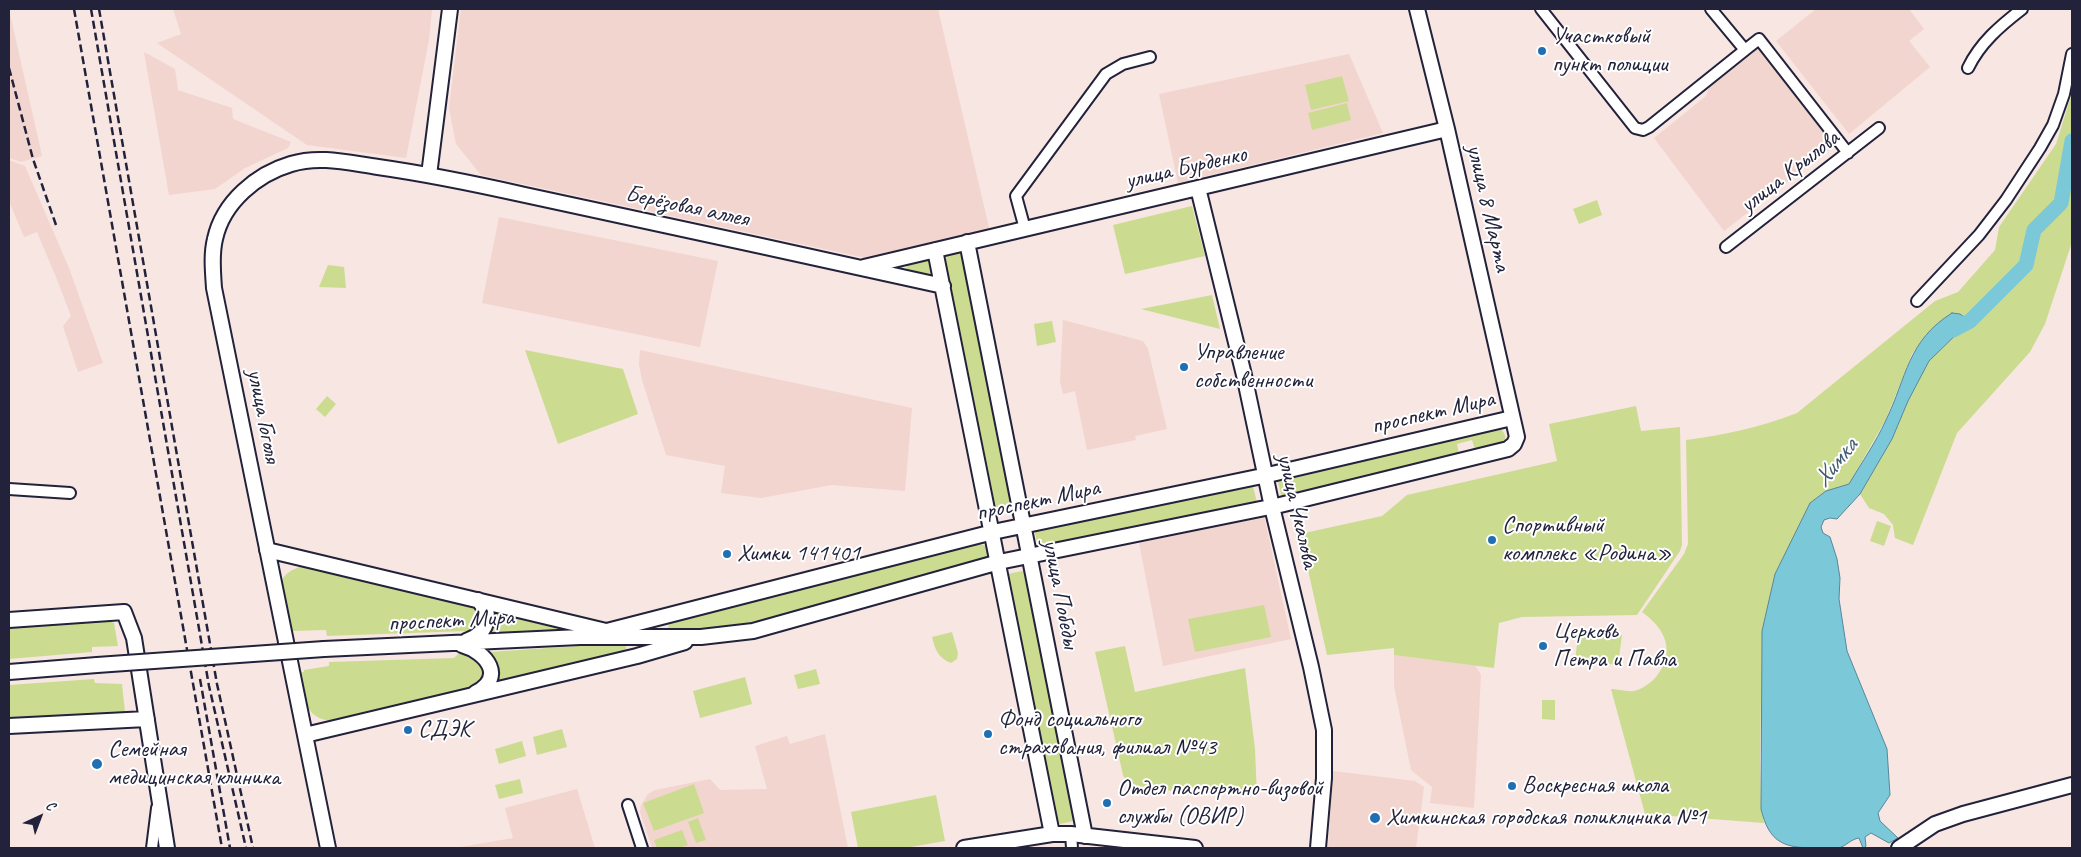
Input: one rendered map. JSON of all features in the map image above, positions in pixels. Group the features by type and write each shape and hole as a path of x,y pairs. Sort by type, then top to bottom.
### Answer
{"street":[{"path":"429,174 450,9"},
{"name":"улица 8 Марта","path":"1416,9 1447,129 1512,418"},
{"path":"1542,9 1635,128 1642,130 1649,127 1758,38 1848,153"},
{"path":"1712,9 1745,50"},
{"path":"1968,68 1975,53 1995,31 2022,9"},
{"path":"1917,302 1979,235 2006,200 2040,148 2053,125 2064,94 2072,54"},
{"path":"1024,229 1016,196 1059,135 1106,74 1123,64 1150,57"},
{"name":"улица Крылова","path":"1726,247 1879,128"},
{"name":"улица Бурденко","path":"935,250 1447,129"},
{"name":"улица Гоголя","path":"328,848 214,288 213,251 219,226 230,206 254,182 281,168 298,162 331,160 429,174"},
{"name":"Берёзовая аллея","path":"429,174 860,268 935,250"},
{"name":"улица Чкалова","path":"1198,188 1244,375 1265,476 1311,667 1324,730 1324,770 1318,848"},
{"name":"улица Победы","path":"967,242 1030,556 1078,835"},
{"path":"935,250 1052,834"},
{"path":"860,268 943,286"},
{"name":"проспект Мира","path":"9,672 324,649 580,637 701,637 753,631 999,562 1272,506 1508,449 1514,444 1517,437 1512,418 1265,476 993,532 580,637"},
{"path":"9,490 70,493"},
{"path":"267,550 606,631"},
{"path":"453,643 473,639 484,629 487,614 478,600"},
{"path":"9,620 124,612 134,638 167,848"},
{"path":"305,734 637,656 701,637"},
{"path":"453,643 477,651 490,664 490,676 487,685 470,695"},
{"path":"9,726 147,719"},
{"path":"1899,848 1935,824 1963,814 2072,785"},
{"path":"152,848 159,797"},
{"path":"628,805 642,848"},
{"path":"964,848 1052,834 1078,835 1195,848"},
{"path":"1072,848 1078,835"}],"shaded area":[{"path":"9,9 42,156 21,162 9,158"},
{"path":"173,9 432,9 429,40 406,158 307,145 157,43 181,34"},
{"path":"461,9 938,9 990,232 875,260 481,175 456,144 449,108"},
{"path":"1816,9 1909,9 1924,29 1909,41 1930,67 1849,134 1776,41"},
{"path":"1758,49 1834,146 1724,231 1654,138 1706,96 1709,88"},
{"path":"144,52 175,69 178,90 232,108 233,119 291,142 288,148 245,168 215,189 169,195"},
{"path":"1349,54 1383,133 1178,183 1159,94"},
{"path":"9,160 25,166 69,268 103,363 78,372 63,326 71,316 56,277 37,232 24,237 9,201"},
{"path":"499,217 718,261 700,347 482,303"},
{"path":"1063,320 1143,341 1148,349 1167,429 1135,436 1136,440 1087,450 1075,391 1063,394 1060,381"},
{"path":"640,350 912,408 905,491 832,485 761,498 721,493 725,466 666,455 642,380 639,364"},
{"path":"1264,516 1291,639 1163,666 1139,543"},
{"path":"1394,655 1475,665 1481,675 1474,808 1430,803 1432,787 1411,770 1394,686"},
{"path":"825,734 848,848 652,848 640,812 641,805 648,794 655,790 710,779 720,790 767,789 755,746 787,736 790,744"},
{"name":"Химкинская городская поликлиника №1","path":"1333,771 1415,781 1424,787 1416,848 1328,848"},
{"path":"577,789 595,848 455,848 513,838 505,808"}],"green space":[{"path":"1342,76 1349,101 1311,110 1305,85"},
{"path":"2072,93 2072,242 2045,324 2030,352 1957,433 1913,545 1895,538 1893,525 1884,514 1869,508 1860,494 1892,439 1908,401 1929,361 1970,321 1960,314 1926,335 1912,354 1886,419 1849,484 1826,491 1810,503 1775,574 1762,631 1760,761 1761,809 1764,823 1645,814 1611,689 1631,691 1643,687 1656,677 1666,659 1667,650 1662,633 1642,612 1684,554 1688,544 1686,440 1742,430 1797,413 1935,301 1958,292 1995,250 1999,227 2056,144"},
{"path":"1347,103 1351,120 1312,130 1308,113"},
{"path":"1597,200 1602,215 1579,224 1573,209"},
{"path":"1192,206 1205,256 1125,274 1113,225"},
{"path":"959,253 965,256 1016,508 996,512 945,260 948,255"},
{"path":"930,257 934,268 929,278 907,273 906,263"},
{"path":"328,265 344,267 346,288 319,287"},
{"path":"1212,295 1220,329 1141,309"},
{"path":"1052,321 1056,342 1037,346 1034,324"},
{"path":"525,350 623,369 638,414 558,444"},
{"path":"327,396 336,404 325,417 316,409"},
{"name":"Спортивный комплекс «Родина»","path":"1636,406 1641,431 1680,427 1682,545 1680,551 1637,615 1522,617 1499,623 1494,668 1394,655 1394,648 1327,655 1300,534 1382,516 1407,495 1557,461 1549,424"},
{"path":"1498,427 1505,435 1503,446 1476,453 1472,440 1457,444 1459,454 1282,498 1278,482"},
{"path":"1252,483 1258,506 1039,551 1034,529"},
{"path":"1877,521 1891,526 1884,546 1870,541"},
{"path":"975,544 984,545 987,548 988,558 984,562 726,629 670,631 668,629 669,623"},
{"path":"302,566 311,566 473,604 479,611 479,621 473,628 466,631 327,636 326,630 291,631 281,583 289,572"},
{"path":"1028,570 1077,815 1074,821 1060,824 1056,820 1007,574"},
{"path":"1264,605 1271,637 1195,652 1188,619"},
{"path":"489,610 577,629 486,635"},
{"path":"105,619 114,623 118,646 92,647 92,652 9,659 9,625"},
{"path":"1579,630 1622,635 1618,665 1575,660"},
{"path":"952,632 958,653 957,659 951,663 943,659 938,653 932,637"},
{"path":"623,643 626,645 626,653 497,683 498,667 496,660 489,652"},
{"path":"1125,646 1135,692 1245,668 1255,749 1257,796 1188,788 1187,793 1132,785 1126,781 1123,775 1095,652"},
{"path":"461,651 478,660 483,668 478,686 332,721 316,716 310,711 303,697 297,673 329,666 329,662 454,658"},
{"path":"816,669 820,684 798,689 794,675"},
{"path":"745,677 752,704 700,718 693,691"},
{"path":"94,679 95,683 122,684 125,712 120,716 9,721 9,685"},
{"path":"1542,700 1555,700 1555,720 1542,719"},
{"path":"562,729 567,747 537,755 533,737"},
{"path":"522,741 526,756 499,764 495,749"},
{"path":"520,779 523,793 499,799 495,785"},
{"path":"694,784 704,813 654,831 643,803"},
{"path":"936,795 945,841 905,848 858,848 851,812"},
{"path":"698,818 706,840 696,843 688,822"},
{"path":"682,830 688,845 678,848 657,848 654,840"}],"water":[{"path":"1952,313 1960,314 1970,321 1929,361 1908,401 1892,439 1860,494 1837,519 1830,518 1824,520 1821,527 1823,533 1830,537 1837,559 1840,578 1839,599 1847,651 1887,749 1890,795 1878,813 1880,821 1898,838 1889,843 1871,833 1865,837 1866,846 1864,848 1859,838 1835,848 1794,847 1779,841 1773,836 1764,820 1761,809 1762,631 1775,574 1810,503 1826,491 1849,484 1882,428 1917,348 1937,324"}],"waterway":[{"name":"Химка","path":"1953,330 1970,321 2026,265 2034,230 2061,203 2072,141"}],"railway":[{"path":"74,9 222,848"},
{"path":"91,9 209,686 246,848"},
{"path":"99,9 217,684 253,848"},
{"path":"9,68 33,159 56,225"},
{"path":"200,679 230,848"}],"place":[{"name":"Участковый пункт полиции","path":"1542,51"},
{"name":"Управление собственности","path":"1184,367"},
{"name":"Спортивный комплекс «Родина»","path":"1492,540"},
{"name":"Химки 141401","path":"727,554"},
{"name":"Церковь Петра и Павла","path":"1543,646"},
{"name":"СДЭК","path":"408,730"},
{"name":"Фонд социального страхования, филиал №43","path":"988,734"},
{"name":"Семейная медицинская клиника","path":"97,764"},
{"name":"Воскресная школа","path":"1512,786"},
{"name":"Отдел паспортно-визовой службы (ОВИР)","path":"1107,803"},
{"name":"Химкинская городская поликлиника №1","path":"1375,818"}]}
